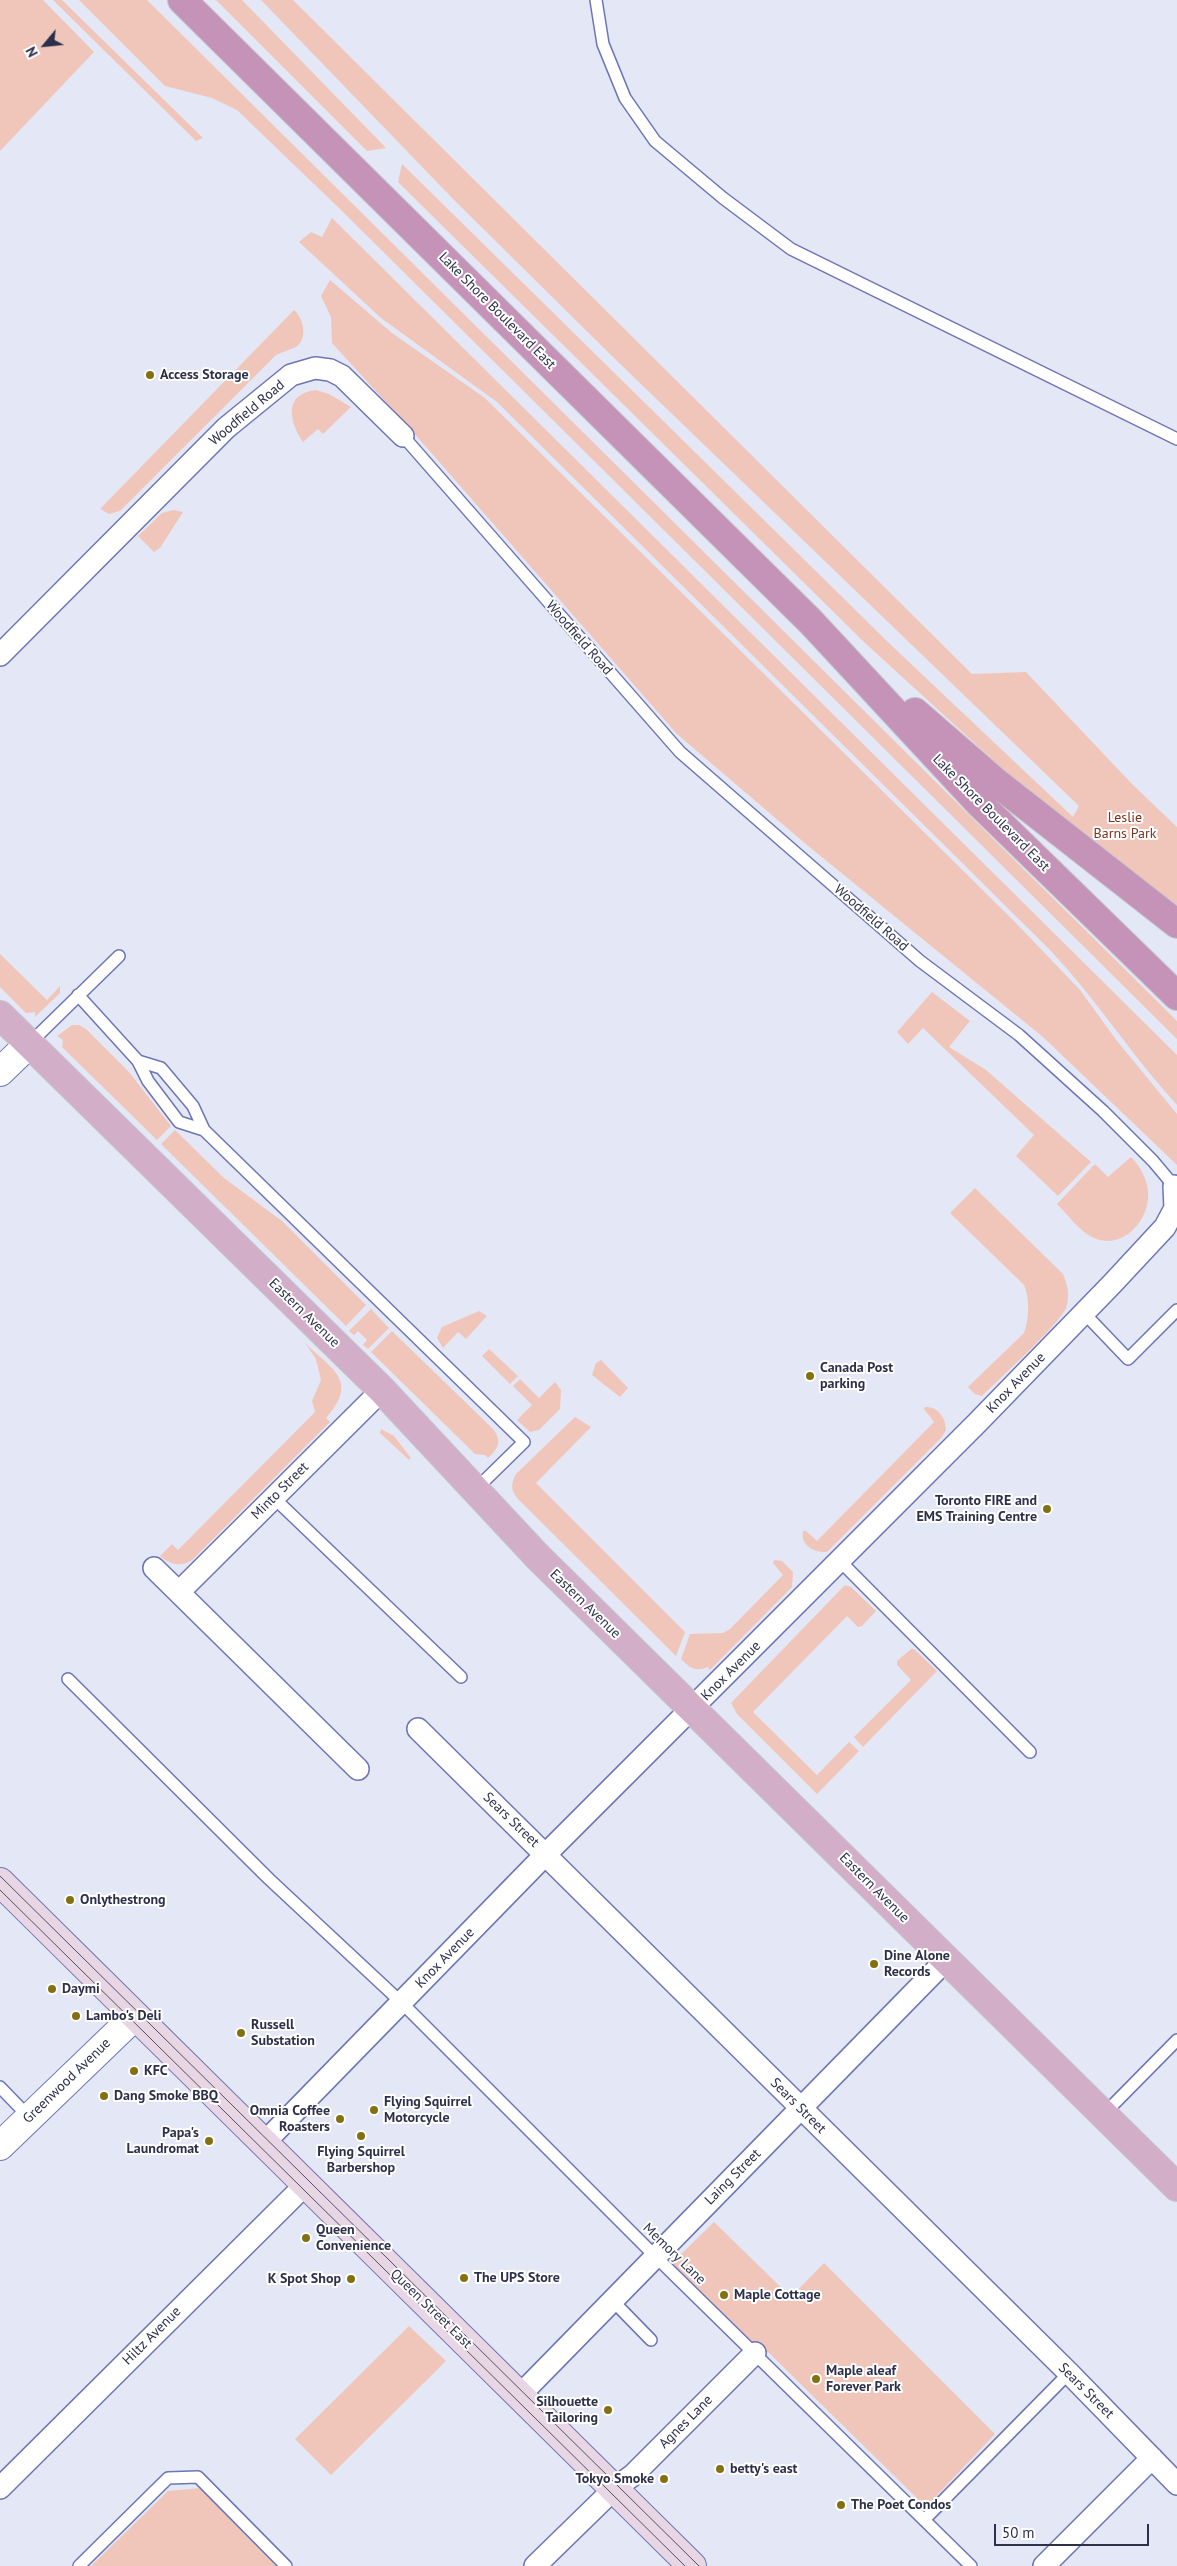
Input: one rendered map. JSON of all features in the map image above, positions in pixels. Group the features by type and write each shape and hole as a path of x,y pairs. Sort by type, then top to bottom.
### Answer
{"highway":[{"name":"Lake Shore Boulevard East","path":"182,0 812,622 979,803 1177,996"},
{"name":"Lake Shore Boulevard East","path":"812,622 997,783 1177,924"}],"main road":[{"name":"Eastern Avenue","path":"0,1015 382,1390 476,1489 536,1556 1177,2187"},
{"name":"Queen Street East","path":"0,1882 692,2566"}],"street":[{"name":"Woodfield Road","path":"0,655 226,428 291,375 315,368 330,370 342,376 403,436"},
{"path":"0,1072 29,1044"},
{"name":"Knox Avenue","path":"264,2143 546,1854 693,1709 1084,1313 1165,1227 1175,1208 1174,1186"},
{"name":"Minto Street","path":"179,1592 382,1390"},
{"path":"154,1568 358,1769"},
{"name":"Sears Street","path":"418,1728 1069,2373 1177,2484"},
{"name":"Laing Street","path":"520,2395 947,1959"},
{"name":"Greenwood Avenue","path":"0,2146 134,2016"},
{"name":"Hiltz Avenue","path":"0,2488 305,2184"},
{"name":"Agnes Lane","path":"535,2566 614,2489 634,2475 756,2353"},
{"path":"1044,2566 1152,2458"}],"lane":[{"path":"596,0 603,44 625,98 655,141 723,198 791,249 1177,440"},
{"name":"Woodfield Road","path":"403,436 680,752 920,961 1019,1035 1153,1160 1174,1186"},
{"path":"29,1044 119,956"},
{"path":"78,994 138,1061 148,1081 179,1122 204,1130"},
{"path":"138,1061 161,1068 193,1106 204,1130 524,1442 476,1489"},
{"path":"1084,1313 1128,1359 1177,1310"},
{"path":"274,1498 461,1677"},
{"path":"840,1561 1030,1752"},
{"name":"Memory Lane","path":"68,1679 269,1879 402,2003 655,2256 971,2566"},
{"path":"1104,2114 1177,2040"},
{"path":"0,2087 29,2117"},
{"path":"612,2300 651,2340"},
{"path":"924,2520 1069,2373"},
{"path":"79,2566 168,2478 198,2477 286,2566"}],"green space":[{"path":"0,0 43,0 94,52 0,151"},
{"path":"53,0 62,0 203,138 196,141"},
{"path":"79,0 147,0 1177,1021 1177,1039 341,210 237,110 212,98 165,86"},
{"path":"216,0 242,0 386,148 367,151"},
{"name":"Leslie Barns Park","path":"261,0 293,0 972,674 1026,672 1133,785 1177,827 1177,911 1051,813 864,642 398,182 402,164 891,645 1073,817 1079,806 614,358 457,203"},
{"path":"332,218 1177,1055 1177,1105 1051,951 497,402 381,318 299,242 311,232 322,237"},
{"path":"330,280 392,333 485,398 1015,922 1080,990 1117,1041 1177,1114 1177,1165 1043,1037 807,845 677,734 413,432 332,343 331,317 321,296"},
{"path":"294,310 300,318 303,329 300,343 296,347 276,355 120,511 109,514 100,509"},
{"path":"316,390 329,394 351,407 323,434 318,429 303,442 294,426 292,410 298,397"},
{"path":"173,510 183,512 160,548 154,552 138,536 162,513"},
{"path":"0,954 47,1000 60,986 60,993 35,1017 35,1012 26,1013 0,987"},
{"path":"932,992 970,1021 949,1047 986,1070 1091,1162 1058,1196 1016,1156 1034,1135 923,1028 908,1044 897,1032"},
{"path":"72,1025 79,1025 86,1029 129,1072 171,1126 157,1140 62,1047 63,1040 57,1036"},
{"path":"175,1130 224,1178 282,1221 366,1305 346,1326 161,1144"},
{"path":"1131,1157 1137,1164 1146,1182 1148,1202 1145,1212 1140,1222 1125,1236 1105,1241 1094,1238 1079,1228 1057,1204 1095,1164 1108,1177"},
{"path":"975,1188 1063,1274 1068,1295 1066,1308 1052,1327 982,1396 975,1394 968,1387 1024,1333 1028,1316 1028,1302 1024,1285 950,1213"},
{"path":"371,1309 389,1328 368,1349 363,1345 367,1340 358,1331 354,1335 349,1331"},
{"path":"479,1311 487,1316 466,1339 458,1332 443,1348 437,1338 442,1327"},
{"path":"392,1331 493,1429 498,1437 498,1444 495,1451 488,1458 485,1455 475,1454 371,1352"},
{"path":"305,1343 333,1369 341,1385 341,1394 336,1405 326,1418 330,1422 192,1560 183,1564 175,1564 164,1559 160,1556 172,1544 178,1550 315,1412 312,1401 321,1380 316,1359"},
{"path":"489,1349 518,1376 510,1384 482,1356"},
{"path":"601,1360 628,1388 620,1397 592,1375 596,1363"},
{"path":"520,1379 539,1398 555,1382 561,1390 560,1409 539,1430 530,1432 517,1420 532,1405 513,1386"},
{"path":"925,1407 934,1408 943,1417 946,1430 941,1438 827,1552 809,1548 804,1541 803,1531 806,1531 817,1541 934,1422 924,1409"},
{"path":"575,1417 591,1427 536,1483 685,1632 676,1656 514,1493 512,1487 516,1474"},
{"path":"381,1429 394,1436 411,1458 409,1460 380,1433"},
{"path":"774,1560 782,1561 793,1572 792,1587 710,1670 708,1667 696,1669 687,1665 681,1659 690,1634 723,1633 730,1629 783,1575 773,1563"},
{"path":"845,1585 851,1587 876,1611 862,1626 858,1627 847,1616 753,1712 817,1775 849,1742 859,1751 817,1794 737,1714 731,1703"},
{"path":"911,1649 914,1649 937,1671 863,1747 854,1737 911,1680 897,1665 897,1661"},
{"path":"714,2222 791,2297 824,2263 995,2434 926,2507 768,2352 765,2355 672,2263"},
{"path":"409,2326 446,2361 331,2475 295,2439"},
{"path":"201,2488 278,2566 91,2566 168,2491"}],"tram line":[{"path":"0,1876 699,2566"},
{"path":"0,1890 685,2566"}],"place":[{"name":"Access Storage","path":"150,375"},
{"name":"Canada Post parking","path":"810,1376"},
{"name":"Toronto FIRE and EMS Training Centre","path":"1047,1509"},
{"name":"Onlythestrong","path":"70,1900"},
{"name":"Dine Alone Records","path":"874,1964"},
{"name":"Daymi","path":"52,1989"},
{"name":"Lambo's Deli","path":"76,2016"},
{"name":"Russell Substation","path":"241,2033"},
{"name":"KFC","path":"134,2071"},
{"name":"Dang Smoke BBQ","path":"104,2096"},
{"name":"Flying Squirrel Motorcycle","path":"374,2110"},
{"name":"Omnia Coffee Roasters","path":"340,2119"},
{"name":"Flying Squirrel Barbershop","path":"361,2136"},
{"name":"Papa's Laundromat","path":"209,2141"},
{"name":"Queen Convenience","path":"306,2238"},
{"name":"The UPS Store","path":"464,2278"},
{"name":"K Spot Shop","path":"351,2279"},
{"name":"Maple Cottage","path":"724,2295"},
{"name":"Maple aleaf Forever Park","path":"816,2379"},
{"name":"Silhouette Tailoring","path":"608,2410"},
{"name":"betty's east","path":"720,2469"},
{"name":"Tokyo Smoke","path":"664,2479"},
{"name":"The Poet Condos","path":"841,2505"}]}
